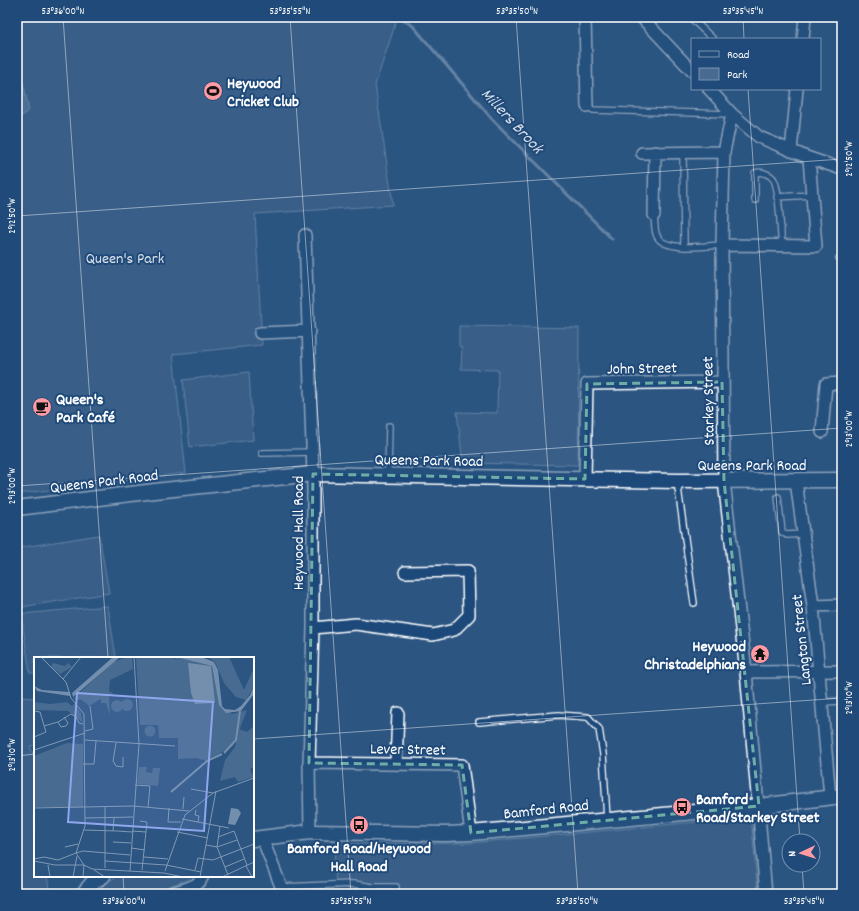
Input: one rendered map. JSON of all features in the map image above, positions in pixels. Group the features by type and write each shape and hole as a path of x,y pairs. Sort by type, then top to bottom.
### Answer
{"street":[{"path":"585,17 587,106"},
{"path":"641,17 691,70"},
{"path":"803,38 805,17"},
{"path":"791,151 797,90"},
{"path":"714,92 732,114 759,138 809,158 842,169"},
{"name":"Starkey Street","path":"732,114 724,152 722,245 724,481 746,672 766,894"},
{"path":"654,215 655,152"},
{"path":"642,153 724,152"},
{"path":"722,245 816,246 809,158"},
{"name":"Heywood Hall Road","path":"305,235 313,452 313,628 309,763 310,832"},
{"path":"260,333 309,331"},
{"name":"John Street","path":"585,479 587,384 722,382"},
{"path":"822,432 826,384 842,384"},
{"name":"Queens Park Road","path":"17,508 313,474 677,481 842,480"},
{"name":"Langton Street","path":"796,481 813,606 822,702 836,797"},
{"path":"313,628 356,624 433,635 454,630 469,615 468,571 405,572"},
{"path":"813,606 842,606"},
{"path":"746,672 842,671"},
{"path":"396,764 398,713"},
{"name":"Lever Street","path":"309,763 462,765 471,833"},
{"name":"Bamford Road","path":"258,839 310,832 471,833 607,819 759,806 836,797"},
{"path":"258,839 282,890"},
{"path":"83,894 94,881 101,877"},
{"path":"169,894 194,886 202,877"}],"lane":[{"path":"690,17 712,38"},
{"path":"587,106 593,110 732,114"},
{"path":"683,152 684,246"},
{"path":"755,200 755,173 762,173 773,178 777,197 782,246"},
{"path":"777,197 812,195"},
{"path":"654,215 657,237 660,241 666,244 674,246 722,245"},
{"path":"388,475 389,426"},
{"path":"262,453 313,452"},
{"path":"677,481 694,603"},
{"path":"778,497 782,532 787,535 803,534"},
{"path":"822,702 842,701"},
{"path":"479,722 558,715 588,717 599,729 607,819"},
{"path":"282,890 354,884 372,888 396,887"}],"highlighted area":[{"path":"722,382 724,481 759,806 471,833 462,765 309,763 313,474 585,479 587,384"}],"green space":[{"name":"Queen's Park","path":"17,17 391,17 396,22 375,85 393,205 255,214 262,345 173,354 186,473 17,494"},
{"path":"459,326 579,328 578,465 463,463 457,412 497,413 498,370 461,369 462,348 459,346"},
{"path":"249,372 253,440 190,447 183,380"},
{"path":"99,535 109,593 21,607 17,579 17,548"},
{"path":"108,606 116,657 34,657 34,673 30,673 21,614"},
{"path":"17,697 34,698 34,745 30,746 34,756 34,877 47,877 50,894 17,894"},
{"path":"751,817 758,894 336,894 334,844 470,843"},
{"path":"117,877 190,877 187,880 169,886 157,894 95,894 108,881"}],"shaded area":[{"path":"17,54 29,110 17,119"}],"waterway":[{"name":"Millers Brook","path":"398,17 413,26 492,119 612,239"}],"place":[{"name":"Heywood Cricket Club","path":"213,91"},
{"name":"Queen's Park Café","path":"42,407"},
{"name":"Heywood Christadelphians","path":"760,654"},
{"name":"Bamford Road/Starkey Street","path":"682,807"},
{"name":"Bamford Road/Heywood Hall Road","path":"359,825"}]}
